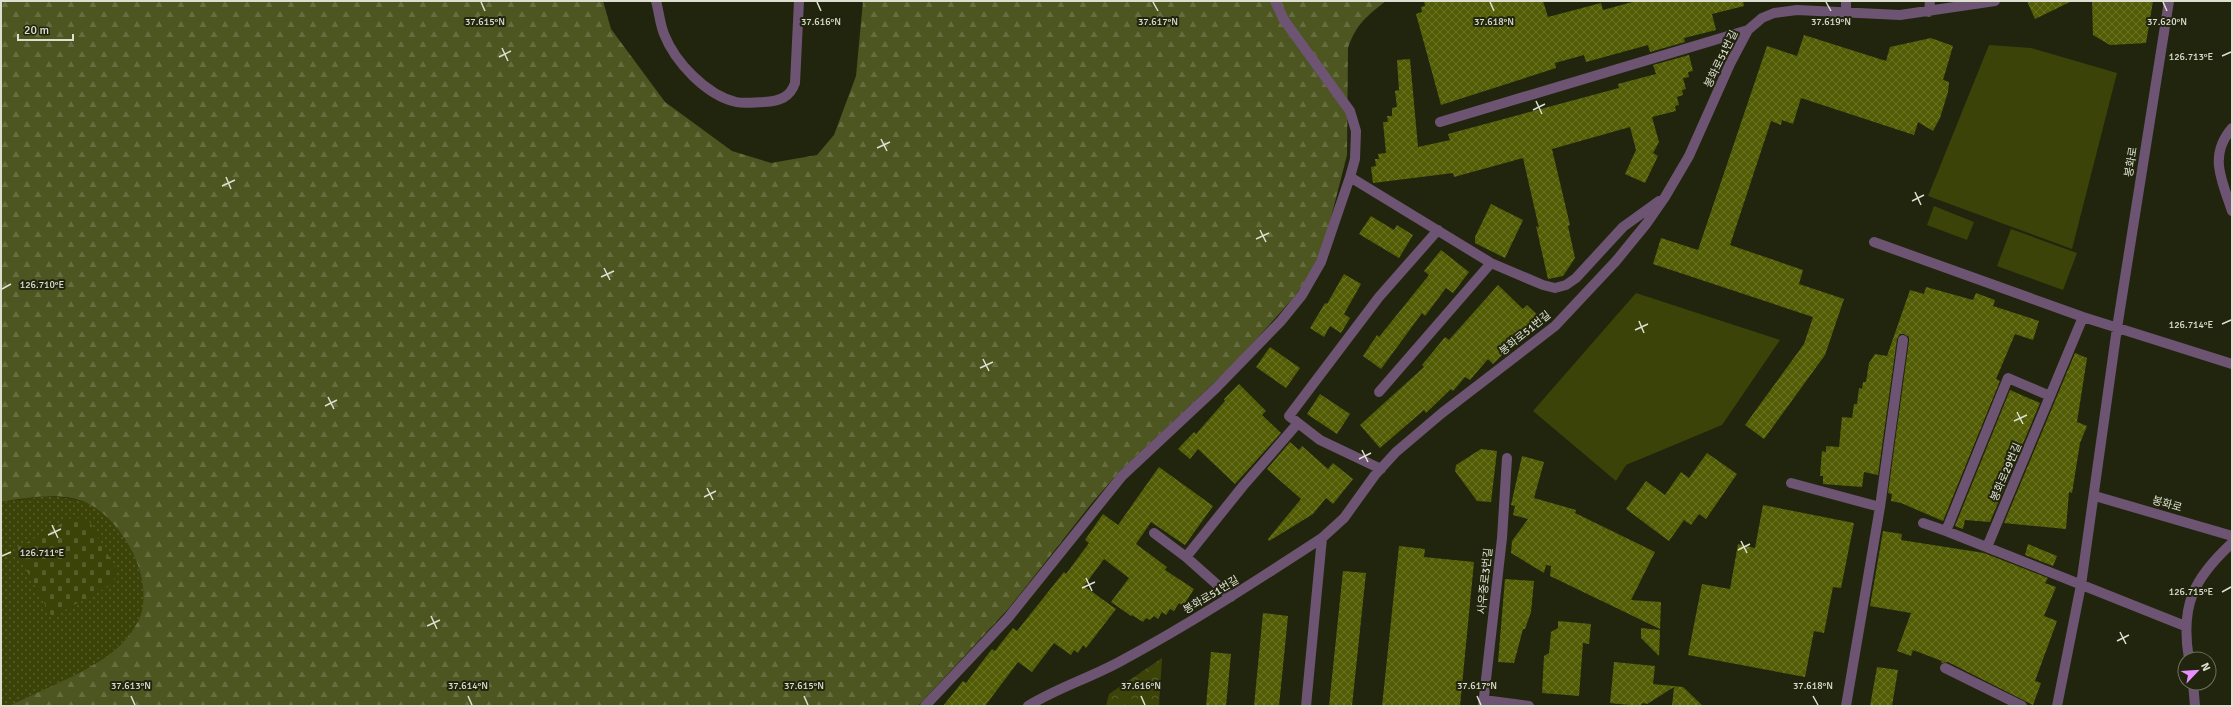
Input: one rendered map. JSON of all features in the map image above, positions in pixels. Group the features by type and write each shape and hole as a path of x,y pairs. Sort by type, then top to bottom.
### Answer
{"street":[{"path":"656,1 663,32 680,61 710,89 737,103 777,101 792,92 795,83 799,1"},
{"path":"925,706 1012,613 1122,476 1247,357 1302,295 1313,279 1329,243 1350,177 1357,142 1354,121 1350,111 1284,20 1275,1"},
{"path":"1846,1 1846,13"},
{"path":"1929,12 1930,1"},
{"name":"봉화로51번길","path":"1028,706 1064,686 1119,662 1231,597 1322,538 1344,518 1381,469 1417,433 1555,326 1616,260 1647,223 1665,197 1689,156 1730,64 1748,30 1762,18 1774,13 1797,10 1900,15 1929,12 1995,1"},
{"name":"봉화로","path":"2058,706 2081,585 2095,496 2117,328 2170,1"},
{"path":"1440,122 1748,30"},
{"path":"2232,128 2222,141 2218,155 2221,177 2232,211"},
{"name":"봉화로51번길","path":"1350,177 1491,263 1543,285 1555,288 1566,285 1581,272 1623,227 1665,197"},
{"path":"1381,469 1320,440 1289,416 1375,302 1438,230"},
{"path":"1874,242 2083,317 2232,364"},
{"path":"1378,392 1491,263"},
{"name":"봉화로29번길","path":"1987,547 2083,317"},
{"path":"1846,706 1880,507 1903,340"},
{"path":"1946,531 2008,378 2050,396"},
{"path":"1186,557 1243,486 1298,423"},
{"name":"사우중로3번길","path":"1484,703 1502,538 1507,458"},
{"path":"1791,483 1880,507"},
{"name":"봉화로","path":"2095,496 2232,536"},
{"path":"1923,524 1946,531 2185,626"},
{"path":"1154,533 1186,557 1231,597"},
{"path":"1306,706 1322,538"},
{"path":"2188,651 2185,626 2187,610 2203,576 2219,555 2232,543"},
{"path":"1945,668 2022,706"},
{"path":"2194,691 2195,706"},
{"path":"1484,703 1529,706"}],"green space":[{"path":"1,1 603,1 611,29 665,102 732,151 771,163 817,155 834,135 856,76 863,1 1386,1 1363,21 1351,40 1348,48 1347,155 1325,241 1313,268 1295,296 1236,362 1119,472 1092,503 1009,608 918,706 9,706 86,669 114,651 134,629 139,619 143,604 143,589 135,558 128,543 107,517 95,508 82,501 72,498 52,496 1,502"},
{"path":"1989,45 2031,48 2117,73 2072,249 1928,196"},
{"path":"1934,206 1974,222 1967,240 1927,225"},
{"path":"2011,229 2077,253 2063,290 1997,266"},
{"path":"1636,293 1780,340 1722,425 1626,465 1616,481 1533,411"},
{"path":"45,496 71,498 89,504 105,514 115,524 131,549 142,577 144,591 143,609 136,625 126,639 111,653 98,662 9,706 1,706 1,502"},
{"path":"73,517 89,521 117,571 113,584 52,617 15,549"},
{"path":"1162,658 1159,706 1106,706 1109,694"}],"building":[{"path":"1424,1 1543,1 1548,17 1601,3 1603,10 1636,1 1743,1 1744,6 1712,14 1716,30 1684,38 1685,42 1650,52 1648,45 1586,62 1584,55 1555,63 1556,68 1441,105 1416,14 1422,12 1421,7 1425,6"},
{"path":"2027,1 2072,1 2035,19"},
{"path":"2092,1 2153,1 2146,43 2110,45 2093,35"},
{"path":"1804,35 1886,61 1890,47 1931,38 1953,46 1943,80 1949,82 1948,92 1940,118 1933,131 1918,122 1914,135 1801,98 1793,124 1782,120 1781,125 1771,121 1730,245 1803,270 1799,284 1844,299 1825,355 1764,439 1745,425 1804,344 1813,317 1653,264 1661,238 1698,250 1767,46 1797,56"},
{"path":"1689,55 1693,71 1688,72 1689,77 1683,78 1686,89 1682,90 1683,95 1677,97 1679,105 1675,106 1676,111 1652,117 1659,142 1653,153 1658,156 1645,183 1625,174 1636,150 1630,127 1552,149 1570,225 1568,226 1575,258 1563,276 1548,279 1536,226 1539,228 1523,158 1454,177 1453,173 1373,183 1371,167 1376,166 1375,159 1379,159 1378,154 1386,153 1383,122 1388,122 1387,116 1392,116 1392,108 1397,107 1395,91 1399,90 1397,60 1410,59 1418,147 1450,140 1448,134 1619,88 1618,84 1656,74 1653,65"},
{"path":"1491,204 1523,220 1505,258 1475,243 1475,237"},
{"path":"1371,216 1394,230 1397,225 1413,235 1399,258 1359,234"},
{"path":"1441,250 1469,272 1453,293 1446,288 1425,316 1422,313 1381,369 1363,356 1377,335 1379,337 1429,275 1424,271"},
{"path":"1344,274 1361,284 1344,314 1350,318 1341,333 1330,326 1324,337 1310,328 1325,303 1327,304"},
{"path":"1498,285 1523,309 1527,305 1540,317 1493,364 1488,359 1470,380 1465,377 1453,391 1451,389 1426,413 1424,410 1380,448 1360,425 1424,367 1422,365 1445,337 1449,340"},
{"path":"1926,287 1973,300 1976,293 1995,300 1993,306 2039,321 2033,340 2015,334 1996,379 2000,381 1943,521 1901,503 1891,501 1892,494 1888,493 1909,341 1909,337 1904,334 1900,334 1897,339 1878,475 1864,472 1862,487 1823,484 1823,476 1820,476 1822,451 1826,452 1826,446 1839,447 1842,417 1852,418 1854,404 1857,404 1859,388 1862,389 1863,382 1866,382 1869,363 1875,354 1887,356 1910,290 1924,294"},
{"path":"1270,347 1300,368 1286,388 1256,367"},
{"path":"2075,353 2087,358 2077,422 2087,426 2080,443 2072,493 2069,492 2066,529 2004,523"},
{"path":"1239,384 1266,411 1262,415 1281,433 1235,484 1198,449 1190,459 1178,449 1194,432 1196,434 1225,401 1224,399"},
{"path":"2010,390 2040,403 1990,522 1965,520 1963,529 1955,526"},
{"path":"1320,394 1350,414 1337,434 1307,414"},
{"path":"1290,442 1299,450 1302,446 1328,469 1333,463 1353,479 1333,504 1326,498 1313,514 1269,541 1268,539 1301,499 1267,469"},
{"path":"1481,449 1497,451 1491,502 1477,501 1455,471 1456,465"},
{"path":"1707,453 1737,474 1706,519 1699,514 1691,525 1684,520 1669,541 1626,509 1646,481 1665,495 1681,472 1689,478"},
{"path":"1522,456 1544,462 1534,498 1576,510 1575,513 1655,552 1631,600 1661,602 1660,629 1550,576 1551,566 1546,565 1544,573 1511,553 1512,541 1528,519 1513,515 1515,506 1511,505"},
{"path":"1159,467 1213,506 1185,545 1151,522 1136,544 1167,567 1165,570 1194,589 1183,606 1179,603 1174,611 1170,609 1166,615 1162,612 1158,619 1154,616 1150,620 1146,618 1143,622 1132,615 1131,616 1111,602 1129,578 1104,559 1084,586 1116,609 1086,648 1083,645 1078,653 1074,650 1071,655 1054,643 1032,672 1018,662 985,706 943,706 963,681 966,683 992,649 995,651 1013,628 1017,631 1064,572 1066,574 1089,543 1085,540 1103,514 1118,525"},
{"path":"1763,505 1854,523 1841,588 1833,587 1824,633 1814,631 1805,677 1688,655 1702,584 1730,589 1738,544 1755,548"},
{"path":"1883,531 1902,534 1901,540 1984,553 2048,578 2045,583 2056,587 2044,616 2057,621 2035,681 2041,683 2033,705 1948,662 1941,663 1942,661 1913,650 1911,656 1897,651 1911,613 1870,606"},
{"path":"2028,544 2057,556 2053,566 2025,555"},
{"path":"1399,546 1425,549 1424,557 1474,562 1460,706 1382,706"},
{"path":"1343,571 1366,573 1352,706 1329,706"},
{"path":"1505,579 1534,581 1531,612 1525,629 1523,629 1514,663 1498,662"},
{"path":"1263,613 1288,616 1279,706 1254,706"},
{"path":"1558,621 1591,624 1589,644 1583,643 1579,696 1542,693 1544,656 1549,653 1551,632 1558,628"},
{"path":"1641,628 1660,630 1659,656 1641,638"},
{"path":"1211,652 1231,654 1226,706 1206,706"},
{"path":"1614,662 1655,666 1653,684 1683,687 1703,706 1672,706 1674,687 1647,704 1643,703 1639,706 1610,703"},
{"path":"1877,667 1898,670 1892,706 1870,706"}]}
